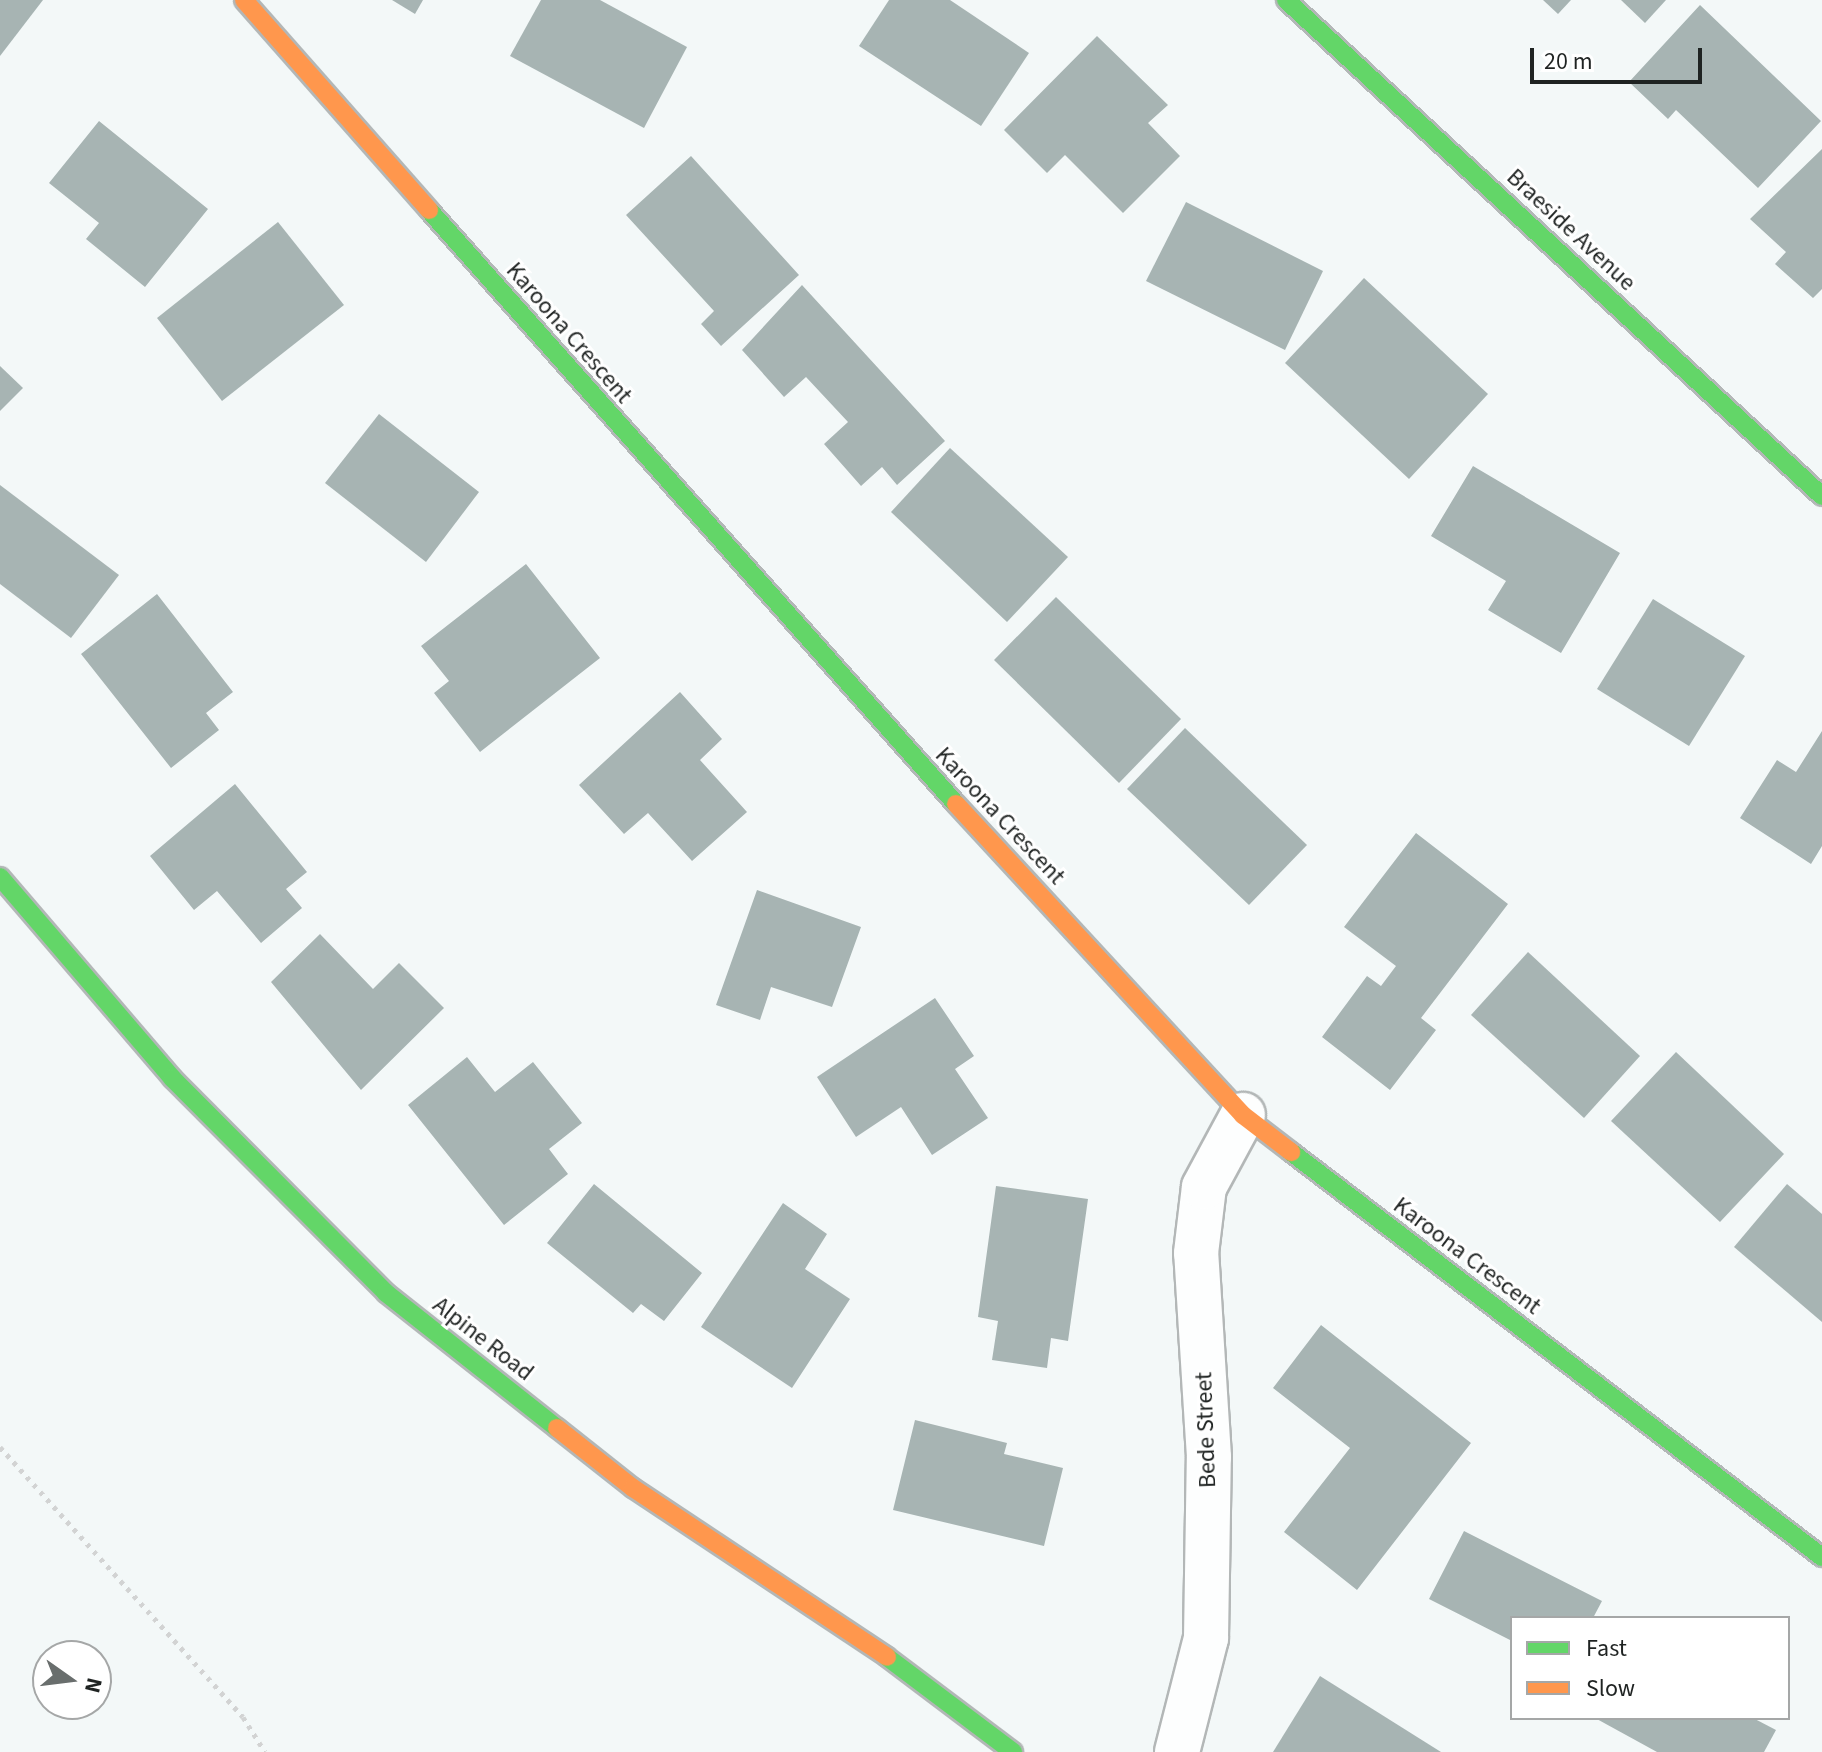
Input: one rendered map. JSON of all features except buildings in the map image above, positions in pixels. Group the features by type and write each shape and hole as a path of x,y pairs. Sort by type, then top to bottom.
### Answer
{"street":[{"name":"Karoona Crescent","path":"244,0 876,718 1243,1115 1822,1557"},
{"name":"Braeside Avenue","path":"1286,0 1822,496"},
{"name":"Alpine Road","path":"0,877 172,1078 386,1293 633,1488 889,1658 1013,1752"},
{"name":"Bede Street","path":"1177,1752 1206,1638 1209,1457 1196,1253 1204,1187 1243,1115"}],"path":[{"path":"0,1447 243,1717 265,1752"}],"traffic: fast":[{"path":"1286,0 1822,496"},
{"path":"429,210 956,804"},
{"path":"0,877 172,1078 386,1293 557,1428"},
{"path":"1291,1152 1822,1557"},
{"path":"887,1657 1013,1752"}],"traffic: slow":[{"path":"244,0 429,210"},
{"path":"956,804 1243,1115 1291,1152"},
{"path":"557,1428 633,1488 887,1657"}]}
